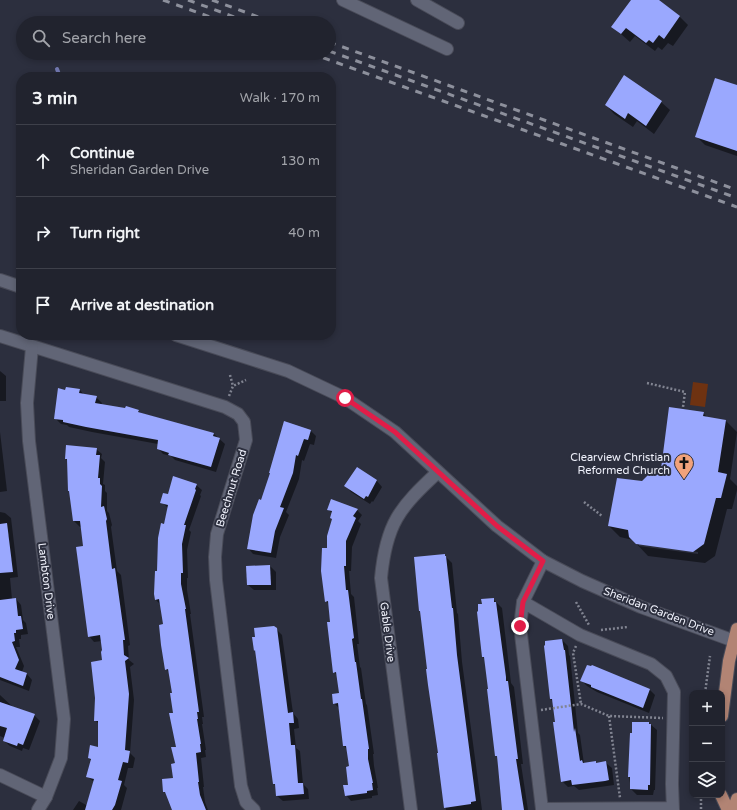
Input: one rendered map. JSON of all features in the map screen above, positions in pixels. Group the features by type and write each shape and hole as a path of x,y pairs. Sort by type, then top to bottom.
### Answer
{"main road":[{"path":"725,692 729,661 736,637"},
{"path":"722,798 728,810"},
{"path":"733,810 737,799"}],"street":[{"path":"343,0 447,50"},
{"path":"416,0 458,23"},
{"path":"0,280 16,285"},
{"name":"Beechnut Road","path":"0,336 225,407 238,414 244,422 246,440 217,534 215,557 216,580 241,786 246,802 254,810"},
{"name":"Sheridan Garden Drive","path":"192,340 288,371 345,398 395,432 497,526 543,561 582,581 641,607 736,637"},
{"name":"Lambton Drive","path":"32,346 27,403 29,441 64,719 61,758 46,797 38,810"},
{"name":"Gable Drive","path":"411,810 381,578 383,555 389,533 400,511 417,491 438,472"},
{"path":"523,602 580,635 651,664 666,676 674,692 672,809 542,809 520,626 523,602 543,561"},
{"path":"0,775 46,797"}],"path":[{"path":"225,407 233,386 230,375"},
{"path":"233,386 246,380"},
{"path":"647,383 684,392 683,407"},
{"path":"584,502 602,516"},
{"path":"576,602 592,631 580,635 573,653 581,704"},
{"path":"599,630 628,627"},
{"path":"705,690 710,656"},
{"path":"530,712 581,704 609,716 674,718"},
{"path":"609,716 621,808"},
{"path":"701,798 701,810"}],"shaded area":[{"path":"693,382 708,384 705,407 690,405"}],"building":[{"path":"631,0 659,0 680,16 664,39 659,35 653,43 649,40 646,43 626,28 621,34 611,27"},
{"path":"624,75 662,101 646,126 628,113 625,119 605,105"},
{"path":"715,78 737,85 737,151 695,137"},
{"path":"66,387 80,389 79,393 97,396 95,403 125,408 126,406 139,410 138,412 214,433 213,436 220,438 211,467 168,455 169,453 157,449 158,440 86,427 63,422 63,420 54,419 58,388 65,390"},
{"name":"Clearview Christian Reformed Church","path":"669,407 704,412 703,416 726,420 718,472 727,474 721,498 716,498 704,544 693,552 636,544 629,537 628,530 608,526 617,478 642,481 648,475 661,469"},
{"path":"284,421 311,430 308,440 304,439 298,456 296,455 293,473 280,507 284,508 275,531 271,553 247,549 253,515 259,499 261,500 270,473"},
{"path":"66,445 97,448 96,455 100,455 98,478 100,478 100,484 102,486 101,507 104,506 107,519 112,569 115,568 125,640 123,640 124,655 129,658 125,661 129,694 125,750 130,751 128,763 123,762 118,780 122,781 115,805 112,810 85,810 94,779 86,777 91,759 88,758 90,745 98,747 98,721 94,721 95,698 91,662 102,660 102,650 100,635 88,637 76,547 83,546 80,521 73,521 68,491 67,459 65,459"},
{"path":"357,467 377,480 368,497 366,496 364,499 344,486"},
{"path":"173,476 197,484 184,525 186,525 182,544 183,573 181,573 181,584 186,609 199,712 197,712 197,719 201,752 196,753 198,782 200,795 206,810 172,810 165,792 163,792 162,779 173,778 171,764 175,763 171,747 176,747 169,713 173,713 170,693 172,693 168,669 165,670 161,645 159,625 163,624 159,599 155,600 154,594 155,571 157,571 158,538 161,523 164,524 168,505 160,503 163,493 168,494"},
{"path":"331,499 358,509 353,516 356,518 346,541 346,566 344,566 346,590 348,590 354,638 352,639 355,662 362,699 369,749 368,759 373,783 373,790 367,791 367,793 345,796 343,785 348,785 346,767 349,766 346,746 343,746 338,703 333,704 332,694 339,693 336,672 333,673 327,622 330,622 328,601 325,602 321,571 322,548 327,548 327,536 332,519 330,518 332,511 327,510"},
{"path":"7,523 13,572 0,573 0,524"},
{"path":"445,554 453,608 457,655 476,801 471,802 471,804 444,808 419,611 414,557"},
{"path":"270,565 271,585 247,585 246,566"},
{"path":"16,598 18,616 21,616 23,629 16,630 16,633 14,633 15,641 12,642 19,660 15,669 27,673 23,686 0,677 0,600"},
{"path":"494,598 494,602 496,602 506,681 508,681 518,759 516,759 524,810 502,810 497,756 495,756 484,657 482,657 477,612 478,604 482,604 481,599"},
{"path":"274,626 277,628 288,713 293,712 294,723 289,723 291,745 295,745 298,783 303,783 304,794 276,796 275,784 273,784 252,637 255,637 254,628"},
{"path":"562,639 565,650 574,732 575,728 580,761 582,760 583,763 596,761 596,763 606,761 609,780 572,785 571,780 561,782 553,722 555,722 552,699 550,699 544,646 545,641"},
{"path":"587,665 592,665 650,689 643,708 580,681"},
{"path":"0,702 35,714 23,745 18,743 17,746 3,741 7,728 0,726"},
{"path":"632,722 649,722 649,724 651,724 650,785 648,785 648,790 630,789 630,777 628,777"}],"railway":[{"path":"163,0 208,16"},
{"path":"188,0 232,16"},
{"path":"212,0 256,16"},
{"path":"336,45 737,190"},
{"path":"336,54 737,198"},
{"path":"329,60 737,207"}],"place":[{"name":"Clearview Christian Reformed Church","path":"684,480"}],"route":[{"path":"345,398 395,432 497,526 543,561 523,602 520,626"}]}
